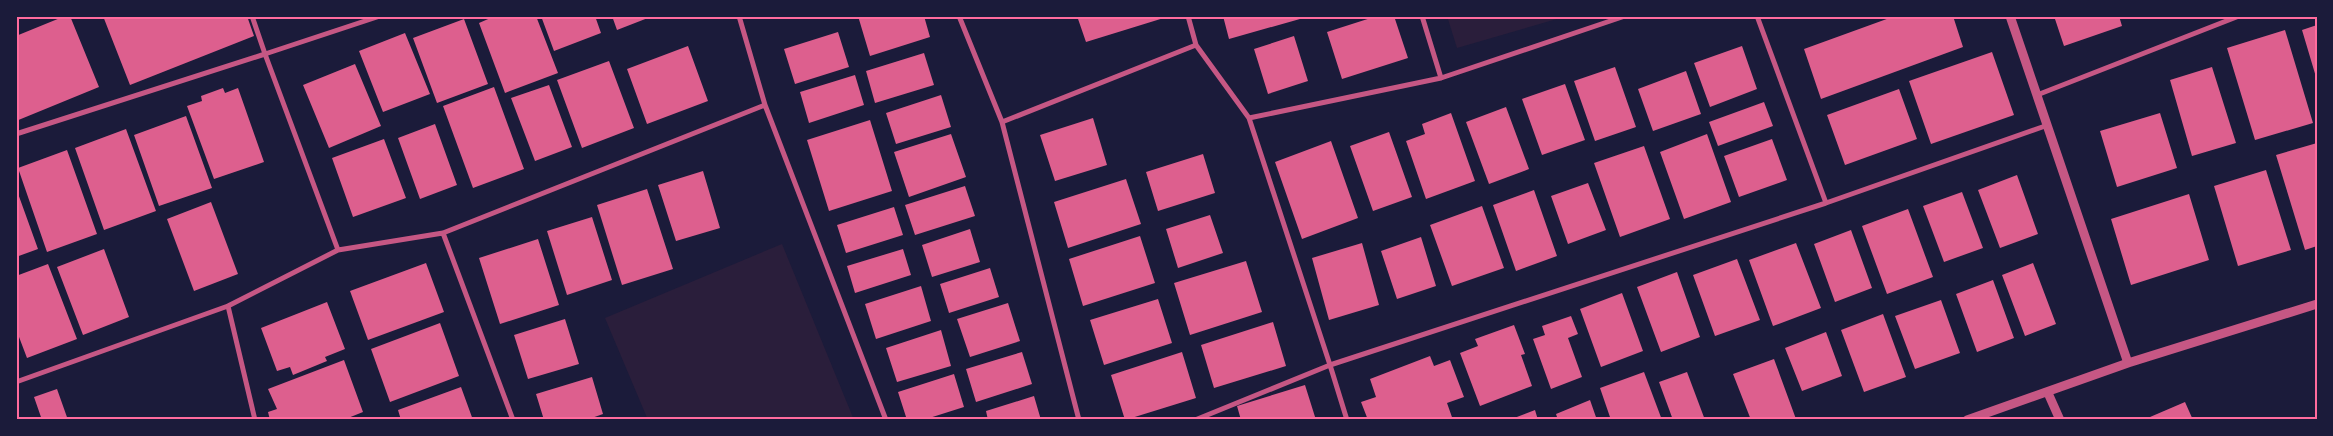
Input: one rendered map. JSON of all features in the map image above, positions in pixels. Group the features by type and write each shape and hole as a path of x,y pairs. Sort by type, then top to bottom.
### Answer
{"street":[{"path":"252,16 338,250"},
{"path":"16,134 380,16"},
{"path":"739,16 765,105 886,420"},
{"path":"959,16 1002,122 1078,420"},
{"path":"1188,16 1196,45 1249,118 1330,365 1346,420"},
{"path":"1422,16 1441,78"},
{"path":"1249,118 1441,78 1625,16"},
{"path":"1757,16 1826,203"},
{"path":"2010,16 2128,363"},
{"path":"2037,95 2239,16"},
{"path":"1002,122 1196,45"},
{"path":"16,382 228,306 338,250 443,233 765,105"},
{"path":"1195,420 1330,365 1826,203 2048,125"},
{"path":"443,233 513,420"},
{"path":"1967,420 2048,393 2128,363 2317,304"},
{"path":"228,306 255,420"},
{"path":"2048,393 2060,420"}],"shaded area":[{"path":"1447,16 1567,16 1457,48"},
{"path":"782,244 854,420 648,420 605,318"}],"building":[{"path":"65,16 70,16 99,87 16,121 16,36"},
{"path":"103,16 247,16 254,36 130,85"},
{"path":"495,16 536,16 558,73 505,93 479,23"},
{"path":"541,16 595,16 601,33 554,51"},
{"path":"612,16 653,16 617,30"},
{"path":"858,16 924,16 930,37 870,56"},
{"path":"1077,16 1167,16 1167,17 1086,42"},
{"path":"1223,16 1307,16 1307,17 1229,39"},
{"path":"1377,16 1394,16 1408,58 1342,79 1327,32"},
{"path":"1895,16 1953,16 1963,47 1821,99 1804,49"},
{"path":"2054,16 2119,16 2122,26 2064,46"},
{"path":"464,19 488,84 437,103 413,38"},
{"path":"2317,25 2317,77 2316,77 2302,30"},
{"path":"2285,30 2313,123 2255,140 2227,48"},
{"path":"838,32 849,67 795,84 784,49"},
{"path":"405,33 430,94 383,112 359,51"},
{"path":"1294,36 1308,81 1268,94 1254,49"},
{"path":"688,46 708,101 647,124 627,69"},
{"path":"1742,46 1757,89 1710,107 1694,63"},
{"path":"1992,52 2014,115 1931,144 1909,81"},
{"path":"924,53 934,85 875,103 866,71"},
{"path":"609,61 634,128 582,148 557,80"},
{"path":"355,64 381,126 329,148 303,85"},
{"path":"1615,67 1636,127 1595,141 1574,81"},
{"path":"2212,67 2236,143 2192,156 2170,80"},
{"path":"1686,71 1701,114 1653,131 1638,89"},
{"path":"855,75 864,105 809,123 800,92"},
{"path":"1565,84 1585,140 1542,155 1522,99"},
{"path":"549,85 572,147 535,161 511,98"},
{"path":"494,87 524,169 473,188 443,106"},
{"path":"223,88 225,93 238,88 264,162 214,179 187,106 202,101 201,96"},
{"path":"1899,89 1917,139 1845,165 1827,115"},
{"path":"941,95 951,127 896,144 886,113"},
{"path":"1764,102 1773,126 1718,146 1709,122"},
{"path":"1506,107 1529,169 1489,184 1466,122"},
{"path":"1451,113 1475,181 1426,199 1406,141 1425,134 1422,124"},
{"path":"2160,113 2177,168 2117,187 2100,131"},
{"path":"186,116 212,188 159,206 134,135"},
{"path":"1093,118 1107,165 1055,181 1040,135"},
{"path":"870,120 892,191 829,211 807,140"},
{"path":"435,124 457,185 420,199 398,138"},
{"path":"126,129 156,211 104,230 75,148"},
{"path":"1389,132 1412,197 1373,211 1350,146"},
{"path":"951,134 966,177 909,197 894,152"},
{"path":"1707,134 1731,202 1684,219 1660,152"},
{"path":"384,139 406,198 353,217 332,158"},
{"path":"1772,139 1787,180 1739,197 1724,156"},
{"path":"1331,141 1358,218 1302,239 1275,162"},
{"path":"2317,143 2317,246 2305,250 2276,155"},
{"path":"1644,146 1670,219 1620,237 1594,163"},
{"path":"67,150 97,234 47,252 18,168"},
{"path":"1203,154 1215,193 1158,211 1146,172"},
{"path":"2266,170 2291,250 2238,266 2214,186"},
{"path":"703,171 720,228 676,241 658,185"},
{"path":"2017,175 2038,234 2000,248 1978,190"},
{"path":"1126,179 1141,224 1068,248 1054,202"},
{"path":"1588,183 1606,230 1568,244 1551,196"},
{"path":"965,186 975,216 915,235 905,205"},
{"path":"16,188 38,249 16,257"},
{"path":"647,189 673,269 622,285 597,205"},
{"path":"1534,190 1557,256 1516,271 1493,205"},
{"path":"1962,192 1983,248 1944,262 1923,206"},
{"path":"2189,194 2209,260 2131,285 2111,219"},
{"path":"211,202 238,274 194,291 167,219"},
{"path":"1482,206 1504,268 1452,286 1430,225"},
{"path":"894,207 903,235 846,253 837,225"},
{"path":"1908,209 1933,277 1887,294 1862,226"},
{"path":"1210,215 1223,253 1178,268 1166,229"},
{"path":"592,217 612,280 567,295 547,231"},
{"path":"970,229 980,262 932,277 922,245"},
{"path":"1851,230 1872,288 1835,302 1814,244"},
{"path":"1140,236 1155,283 1083,306 1069,259"},
{"path":"1421,237 1436,286 1397,299 1381,251"},
{"path":"538,239 559,305 500,324 479,258"},
{"path":"1362,243 1379,305 1329,320 1312,258"},
{"path":"1796,243 1821,308 1773,326 1749,260"},
{"path":"104,249 129,317 83,335 57,267"},
{"path":"903,249 911,275 855,293 847,266"},
{"path":"1737,259 1760,320 1715,336 1693,275"},
{"path":"1246,261 1262,312 1190,335 1174,283"},
{"path":"426,263 444,312 368,340 350,291"},
{"path":"2033,263 2056,324 2025,336 2002,275"},
{"path":"48,264 77,339 27,358 16,329 16,276"},
{"path":"990,268 999,297 949,313 940,284"},
{"path":"1677,272 1700,337 1661,352 1637,287"},
{"path":"1993,280 2014,338 1977,352 1956,294"},
{"path":"921,286 931,321 876,339 865,304"},
{"path":"1622,293 1643,351 1601,367 1580,309"},
{"path":"1158,299 1172,343 1104,365 1090,320"},
{"path":"1941,300 1960,353 1915,369 1895,316"},
{"path":"327,302 345,349 325,357 327,361 293,375 290,367 277,371 261,328"},
{"path":"1008,303 1020,341 970,357 957,319"},
{"path":"1883,314 1906,377 1864,392 1841,330"},
{"path":"1571,316 1578,334 1568,338 1582,377 1551,389 1533,339 1545,335 1542,326"},
{"path":"565,319 579,364 528,379 514,335"},
{"path":"1273,322 1286,366 1214,388 1201,345"},
{"path":"440,323 459,376 390,402 371,349"},
{"path":"1514,325 1525,354 1521,355 1532,386 1480,406 1460,353 1478,346 1475,339"},
{"path":"941,330 951,366 897,382 886,348"},
{"path":"1826,332 1842,376 1802,391 1785,348"},
{"path":"1022,352 1032,384 976,402 966,369"},
{"path":"1182,352 1196,398 1125,420 1111,375"},
{"path":"1430,356 1434,366 1450,360 1464,397 1447,403 1453,420 1368,420 1361,402 1376,397 1370,379"},
{"path":"1774,359 1796,419 1751,420 1733,374"},
{"path":"344,360 363,412 343,420 270,420 268,412 277,409 268,389"},
{"path":"1644,372 1662,420 1611,420 1600,388"},
{"path":"1687,372 1705,420 1673,420 1659,382"},
{"path":"954,374 964,407 923,420 907,420 898,392"},
{"path":"592,377 603,414 586,420 544,420 536,394"},
{"path":"1305,385 1316,420 1241,420 1237,406"},
{"path":"461,387 473,420 401,420 398,410"},
{"path":"57,389 68,420 42,420 34,397"},
{"path":"1034,396 1041,420 988,420 986,411"},
{"path":"1590,400 1597,420 1558,420 1556,414"},
{"path":"2185,402 2193,420 2143,420"},
{"path":"1535,410 1538,420 1509,420"}]}
